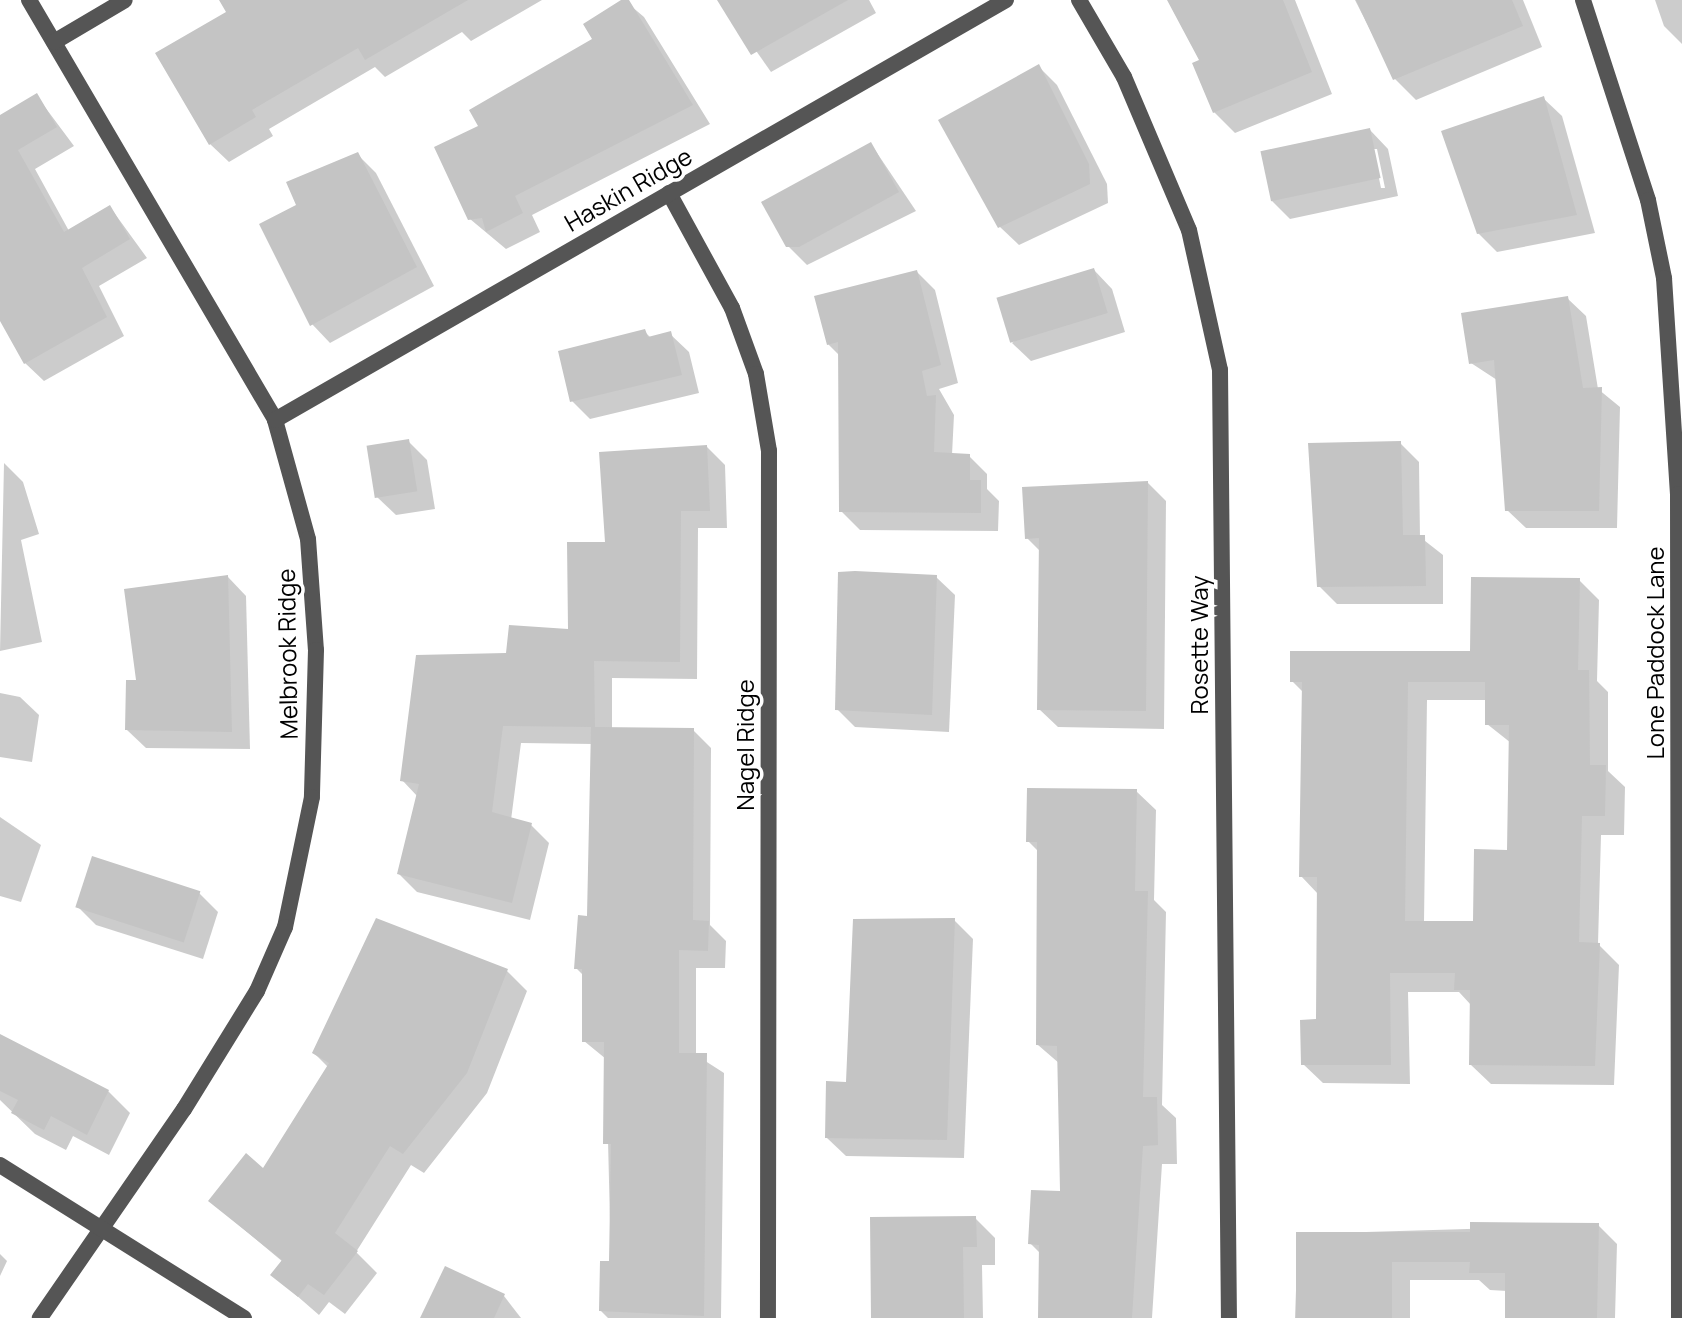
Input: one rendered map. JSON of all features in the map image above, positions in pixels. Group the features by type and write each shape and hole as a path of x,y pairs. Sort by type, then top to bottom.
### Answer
{"street":[{"name":"Melbrook Ridge","path":"29,0 275,420 308,539 316,650 305,851 285,927 257,991 45,1314"},
{"path":"54,42 125,0"},
{"name":"Haskin Ridge","path":"275,420 1006,0"},
{"name":"Rosette Way","path":"1079,0 1124,77 1189,230 1220,370 1229,1318"},
{"name":"Lone Paddock Lane","path":"1583,0 1648,200 1664,278 1678,494 1679,1318"},
{"name":"Nagel Ridge","path":"669,193 732,308 756,374 769,451 768,1318"},
{"path":"0,1165 244,1318"}],"building":[{"path":"219,0 468,0 365,60 358,48 252,110 256,117 209,145 155,53 226,12"},
{"path":"621,0 629,0 693,105 515,196 523,213 486,232 482,218 468,220 434,147 478,126 469,110 592,39 583,24"},
{"path":"717,0 848,0 751,55"},
{"path":"1167,0 1283,0 1312,72 1213,113 1192,63 1199,60"},
{"path":"1356,0 1512,0 1523,26 1393,80"},
{"path":"1039,64 1089,164 1090,184 998,228 938,120"},
{"path":"37,93 57,127 18,150 64,232 110,205 130,239 82,268 107,317 24,364 0,321 0,115"},
{"path":"1544,96 1577,215 1477,234 1441,131"},
{"path":"1370,128 1381,178 1271,201 1260,151"},
{"path":"871,142 899,192 799,247 786,247 761,202"},
{"path":"358,152 417,267 310,326 259,224 296,205 286,182"},
{"path":"1094,268 1108,313 1010,343 996,298"},
{"path":"917,270 941,365 922,371 927,396 936,395 934,452 970,454 970,480 981,480 981,513 839,512 838,342 827,345 814,296"},
{"path":"1568,296 1583,388 1602,387 1599,511 1505,511 1494,360 1469,364 1461,313"},
{"path":"645,329 648,337 671,331 682,375 570,402 558,351"},
{"path":"409,439 417,491 375,498 367,446"},
{"path":"1401,441 1403,535 1425,535 1426,586 1317,587 1308,443"},
{"path":"707,445 710,511 681,511 680,662 594,661 595,727 694,728 693,920 709,921 708,951 679,950 679,1053 707,1053 704,1316 599,1311 600,1261 609,1261 611,1144 603,1144 604,1042 582,1042 582,969 574,969 578,915 587,916 591,727 503,726 492,812 532,823 512,903 397,874 419,784 400,781 416,655 506,653 509,625 568,629 567,542 605,542 599,452"},
{"path":"1148,481 1146,711 1037,710 1039,538 1025,539 1022,487"},
{"path":"838,572 937,575 932,715 835,710"},
{"path":"228,575 232,732 125,730 126,680 136,680 124,589"},
{"path":"1471,577 1580,578 1578,670 1589,670 1590,765 1606,765 1605,816 1582,816 1579,942 1600,943 1595,1066 1469,1065 1470,990 1454,990 1455,973 1390,973 1391,1065 1301,1065 1300,1020 1316,1019 1317,877 1299,877 1302,682 1290,682 1290,651 1470,651","holes":["1408,682 1485,682 1485,725 1509,725 1507,850 1474,849 1473,921 1405,921"]},
{"path":"1027,788 1137,789 1135,891 1148,891 1143,1097 1157,1097 1158,1145 1143,1146 1132,1318 1038,1318 1039,1245 1028,1244 1031,1190 1060,1191 1057,1046 1036,1045 1037,842 1026,842"},
{"path":"92,856 200,891 184,943 75,907"},
{"path":"376,918 508,969 467,1073 403,1154 390,1146 335,1233 358,1251 324,1295 308,1284 298,1297 270,1275 282,1260 208,1201 246,1153 263,1168 329,1063 312,1053"},
{"path":"955,918 947,1140 825,1138 826,1081 846,1082 853,919"},
{"path":"0,1034 109,1090 87,1135 51,1116 44,1130 11,1113 18,1100 0,1091"},
{"path":"976,1216 977,1247 963,1247 964,1318 871,1318 870,1217"},
{"path":"1470,1222 1599,1223 1597,1318 1505,1318 1505,1273 1469,1273 1470,1262 1392,1262 1392,1318 1296,1318 1296,1232 1470,1232"},
{"path":"445,1266 505,1294 494,1318 420,1318"}]}
